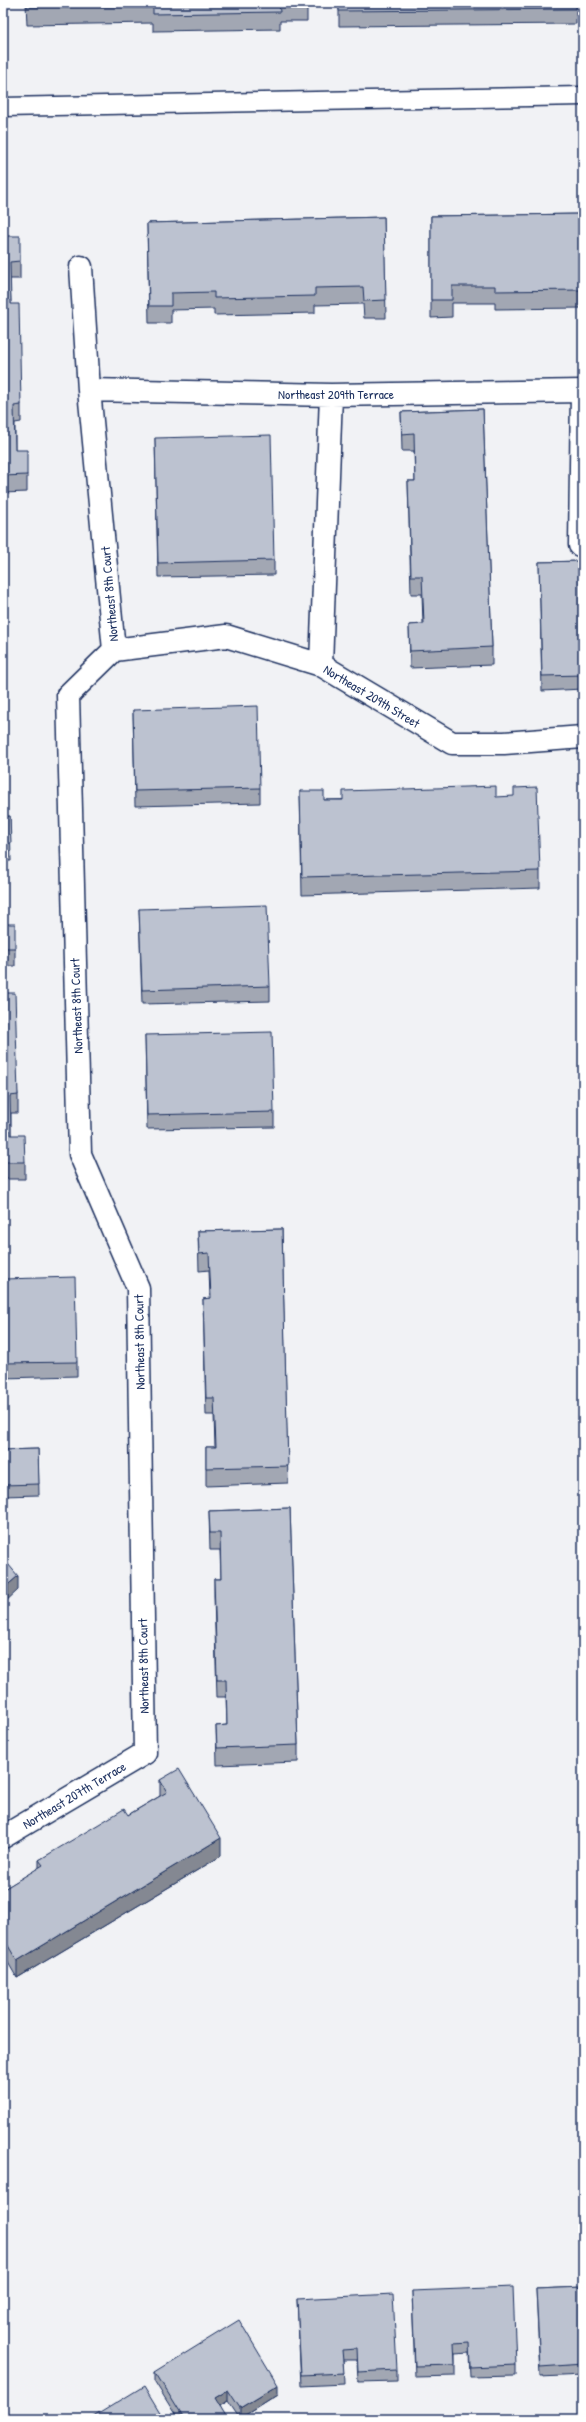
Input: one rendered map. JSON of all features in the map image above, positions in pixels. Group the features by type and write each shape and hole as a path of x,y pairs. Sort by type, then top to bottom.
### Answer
{"street":[{"name":"Northeast 8th Court","path":"81,268 89,390 114,650 68,695 80,1154 138,1288 145,1753"},
{"name":"Northeast 209th Terrace","path":"89,390 331,395 583,391"},
{"path":"580,545 583,391"},
{"path":"321,665 331,395"},
{"name":"Northeast 209th Street","path":"114,650 226,636 321,665 452,743 504,743 583,737"},
{"name":"Northeast 207th Terrace","path":"3,1837 145,1753"}],"lane":[{"path":"3,107 583,96"}],"building":[{"path":"27,3 307,3 279,4 280,12 153,14 153,6 27,7"},
{"path":"339,3 576,3 576,9 339,11"},
{"path":"583,214 583,290 495,291 495,286 452,286 452,300 431,300 431,216"},
{"path":"384,217 386,300 364,301 363,287 315,288 315,296 214,298 214,292 171,293 171,306 149,306 147,223"},
{"path":"3,236 20,236 20,261 10,262 11,304 19,304 21,405 14,406 15,450 27,450 27,475 3,476"},
{"path":"483,409 492,647 410,651 409,625 424,624 422,576 411,576 408,481 415,481 414,433 402,434 401,412"},
{"path":"271,435 274,560 158,563 155,438"},
{"path":"583,561 583,675 542,676 539,562"},
{"path":"258,706 260,788 135,791 133,710"},
{"path":"3,722 4,771 3,771"},
{"path":"582,784 583,784 583,824"},
{"path":"496,786 496,797 514,796 514,788 537,787 540,871 302,877 300,791 324,791 324,800 343,800 343,791"},
{"path":"10,816 11,843 3,844 3,817"},
{"path":"267,905 270,986 142,990 139,909"},
{"path":"3,924 15,924 15,948 4,948 5,993 15,993 18,1095 10,1096 11,1135 24,1135 25,1162 3,1162"},
{"path":"272,1032 274,1112 147,1115 145,1035"},
{"path":"282,1229 288,1466 206,1468 206,1447 216,1447 214,1398 206,1398 203,1299 211,1298 209,1253 199,1254 198,1231"},
{"path":"75,1277 77,1362 3,1363 3,1279"},
{"path":"38,1449 39,1484 3,1485 3,1450"},
{"path":"290,1508 298,1745 217,1748 216,1726 227,1725 226,1680 217,1680 214,1579 221,1579 220,1533 210,1533 209,1511"},
{"path":"3,1558 18,1576 3,1589"},
{"path":"179,1769 221,1838 17,1961 3,1937 3,1887 4,1889 43,1865 39,1860 124,1809 128,1815 167,1792 160,1780"},
{"path":"513,2287 516,2365 470,2367 469,2342 454,2343 455,2365 415,2366 412,2291"},
{"path":"583,2287 583,2364 540,2367 536,2289"},
{"path":"393,2294 397,2370 358,2372 357,2349 342,2350 344,2373 301,2375 297,2299"},
{"path":"239,2320 278,2385 240,2408 228,2390 215,2398 226,2416 222,2419 184,2419 155,2372"},
{"path":"144,2386 164,2419 90,2419"}]}
